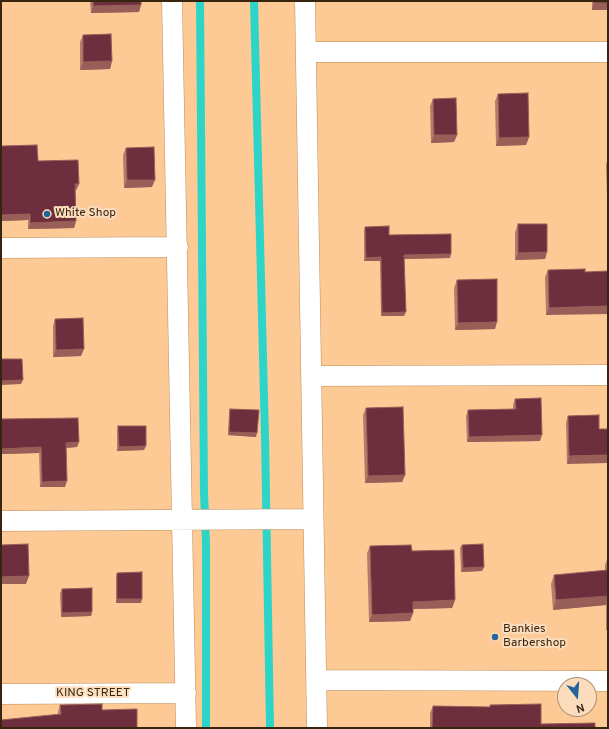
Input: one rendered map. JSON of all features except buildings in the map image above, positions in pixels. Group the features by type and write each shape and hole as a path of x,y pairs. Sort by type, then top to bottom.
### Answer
{"street":[{"path":"172,1 178,247 186,728"},
{"path":"305,1 316,728"},
{"path":"306,52 608,52"},
{"path":"1,248 178,247"},
{"path":"311,376 608,375"},
{"path":"1,521 313,519"},
{"path":"316,680 608,681"},
{"name":"KING STREET","path":"1,694 186,693"}],"waterway":[{"path":"200,1 204,492 206,544 206,728"},
{"path":"254,1 265,437 270,728"}],"place":[{"name":"White Shop","path":"47,214"},
{"name":"Bankies Barbershop","path":"495,637"}]}
